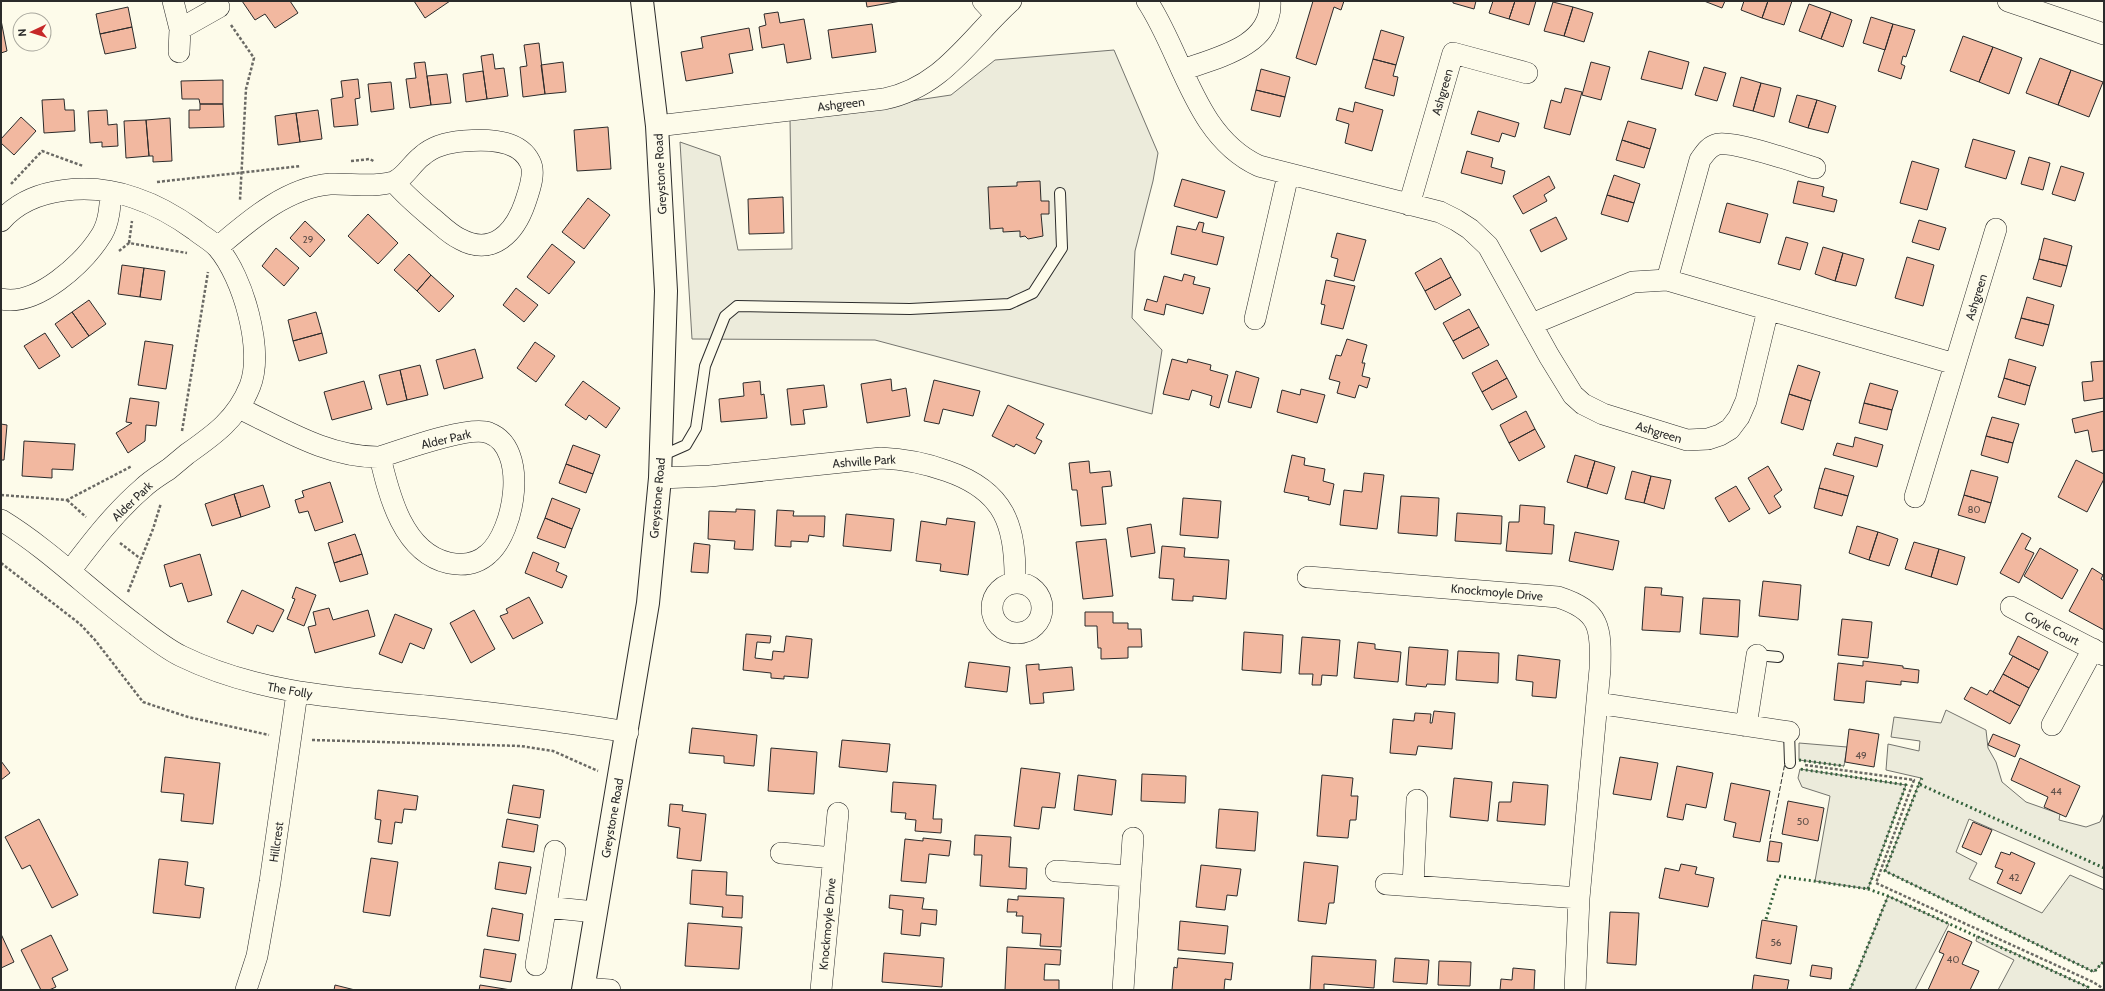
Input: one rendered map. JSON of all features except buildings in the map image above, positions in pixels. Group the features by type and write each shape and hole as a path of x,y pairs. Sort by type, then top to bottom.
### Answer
{"main road":[{"name":"Greystone Road","path":"584,989 595,912 628,732 648,603 660,478 666,291 657,126 642,1"}],"street":[{"path":"172,1 180,29 179,52"},
{"name":"Ashgreen","path":"657,126 884,99 910,92 932,79 954,60 989,8 1011,1"},
{"name":"Ashgreen","path":"1147,1 1163,28 1182,70 1214,130 1228,146 1244,159 1288,175 1440,212 1470,229 1488,246 1573,395 1583,404 1603,414 1687,440 1697,441 1708,439 1730,429 1739,416 1746,401 1768,310"},
{"path":"1182,70 1218,57 1254,39 1268,20 1270,1"},
{"path":"2008,1 2104,34"},
{"path":"180,29 219,7"},
{"name":"Ashgreen","path":"1409,205 1453,53 1527,72"},
{"path":"218,247 282,200 306,189 328,184 378,184 394,182 427,152 447,144 463,141 484,140 506,144 524,154 531,165 531,179 528,194 508,235 501,240 483,245 466,242 455,237 409,198 394,182"},
{"path":"1667,280 1700,160 1710,148 1718,144 1734,145 1815,168"},
{"path":"1255,319 1288,175"},
{"name":"Alder Park","path":"1,221 18,206 50,193 74,189 111,192 133,197 153,205 184,223 218,247 242,292 252,327 254,360 251,379 250,385 239,408 219,431 143,487 102,530 70,571"},
{"path":"1,299 10,301 29,298 53,283 76,264 102,233 109,214 111,192"},
{"name":"Ashgreen","path":"1915,497 1996,229"},
{"path":"1532,324 1633,282 1667,280 1955,364"},
{"name":"Alder Park","path":"239,408 315,444 343,454 359,456 380,457 468,432 488,432 496,436 508,449 514,475 511,510 494,547 483,557 468,564 446,562 427,553 412,538 400,519 390,496 380,457"},
{"name":"Ashville Park","path":"660,478 710,476 881,458 921,462 971,480 994,498 1002,510 1012,535 1016,566 1015,583"},
{"name":"The Folly","path":"1,520 26,536 121,614 179,655 199,664 253,683 297,693 531,717 628,732"},
{"name":"Knockmoyle Drive","path":"1308,577 1558,597 1574,602 1587,610 1595,621 1600,637 1600,669 1579,898 1575,990"},
{"name":"Coyle Court","path":"2011,607 2099,652 2052,725"},
{"path":"1746,726 1757,655"},
{"name":"Hillcrest","path":"246,990 257,956 270,882 297,693"},
{"path":"1597,703 1788,732"},
{"path":"1413,886 1417,800"},
{"name":"Knockmoyle Drive","path":"821,990 838,813"},
{"path":"1123,990 1129,876 1133,838"},
{"path":"536,965 555,851"},
{"path":"781,853 833,858"},
{"path":"1056,871 1129,876"},
{"path":"1386,884 1579,898"},
{"path":"546,907 595,912"},
{"path":"584,989 610,990"}],"lane":[{"path":"661,456 686,445 696,428 706,366 725,316 737,306 910,308 1009,304 1033,293 1062,248 1060,193"},
{"path":"1757,655 1778,657"},
{"path":"1788,732 1790,763"}],"path":[{"path":"219,7 254,58 246,89 240,212 242,228"},
{"path":"347,161 370,158 388,170 394,182"},
{"path":"133,197 134,184 302,166"},
{"path":"117,252 129,243 195,255 218,247"},
{"path":"184,456 180,440 208,271 218,247"},
{"path":"1,496 67,500 134,465"},
{"path":"121,614 162,501"},
{"path":"1790,763 1914,780 1876,883 2093,982 2104,989"}],"shaded area":[{"path":"1114,50 1158,153 1153,181 1135,251 1132,318 1162,350 1152,414 875,340 692,339 680,142 720,156 738,250 792,249 790,119 951,95 995,60"},
{"path":"1946,710 1986,730 1988,748 1996,762 2002,782 2026,802 2060,814 2059,820 2086,827 2100,822 2104,813 2104,878 1969,819 1956,852 1977,863 1969,879 2042,913 2070,875 2104,890 2104,961 2094,972 1885,871 1921,778 1886,770 1888,744 1919,751 1920,741 1891,737 1894,717 1941,723"},
{"path":"1799,743 1847,747 1844,766 1799,760"},
{"path":"1800,769 1906,785 1868,889 1815,881 1830,796 1802,787 1798,778"},
{"path":"1888,896 1949,924 1915,990 1850,990"},
{"path":"1977,936 2088,987 2085,990 1998,990 2014,960 1976,941"}],"hedge":[{"path":"1799,760 1844,766"},
{"path":"1766,919 1779,876 1868,889 1906,785 1800,769"},
{"path":"1919,784 1922,778"},
{"path":"2104,868 1919,784 1885,871 2094,972 2104,961"},
{"path":"1868,889 1888,896"},
{"path":"1850,990 1888,896 2088,987 2085,990"}],"fence":[{"path":"1770,839 1785,763"}]}
